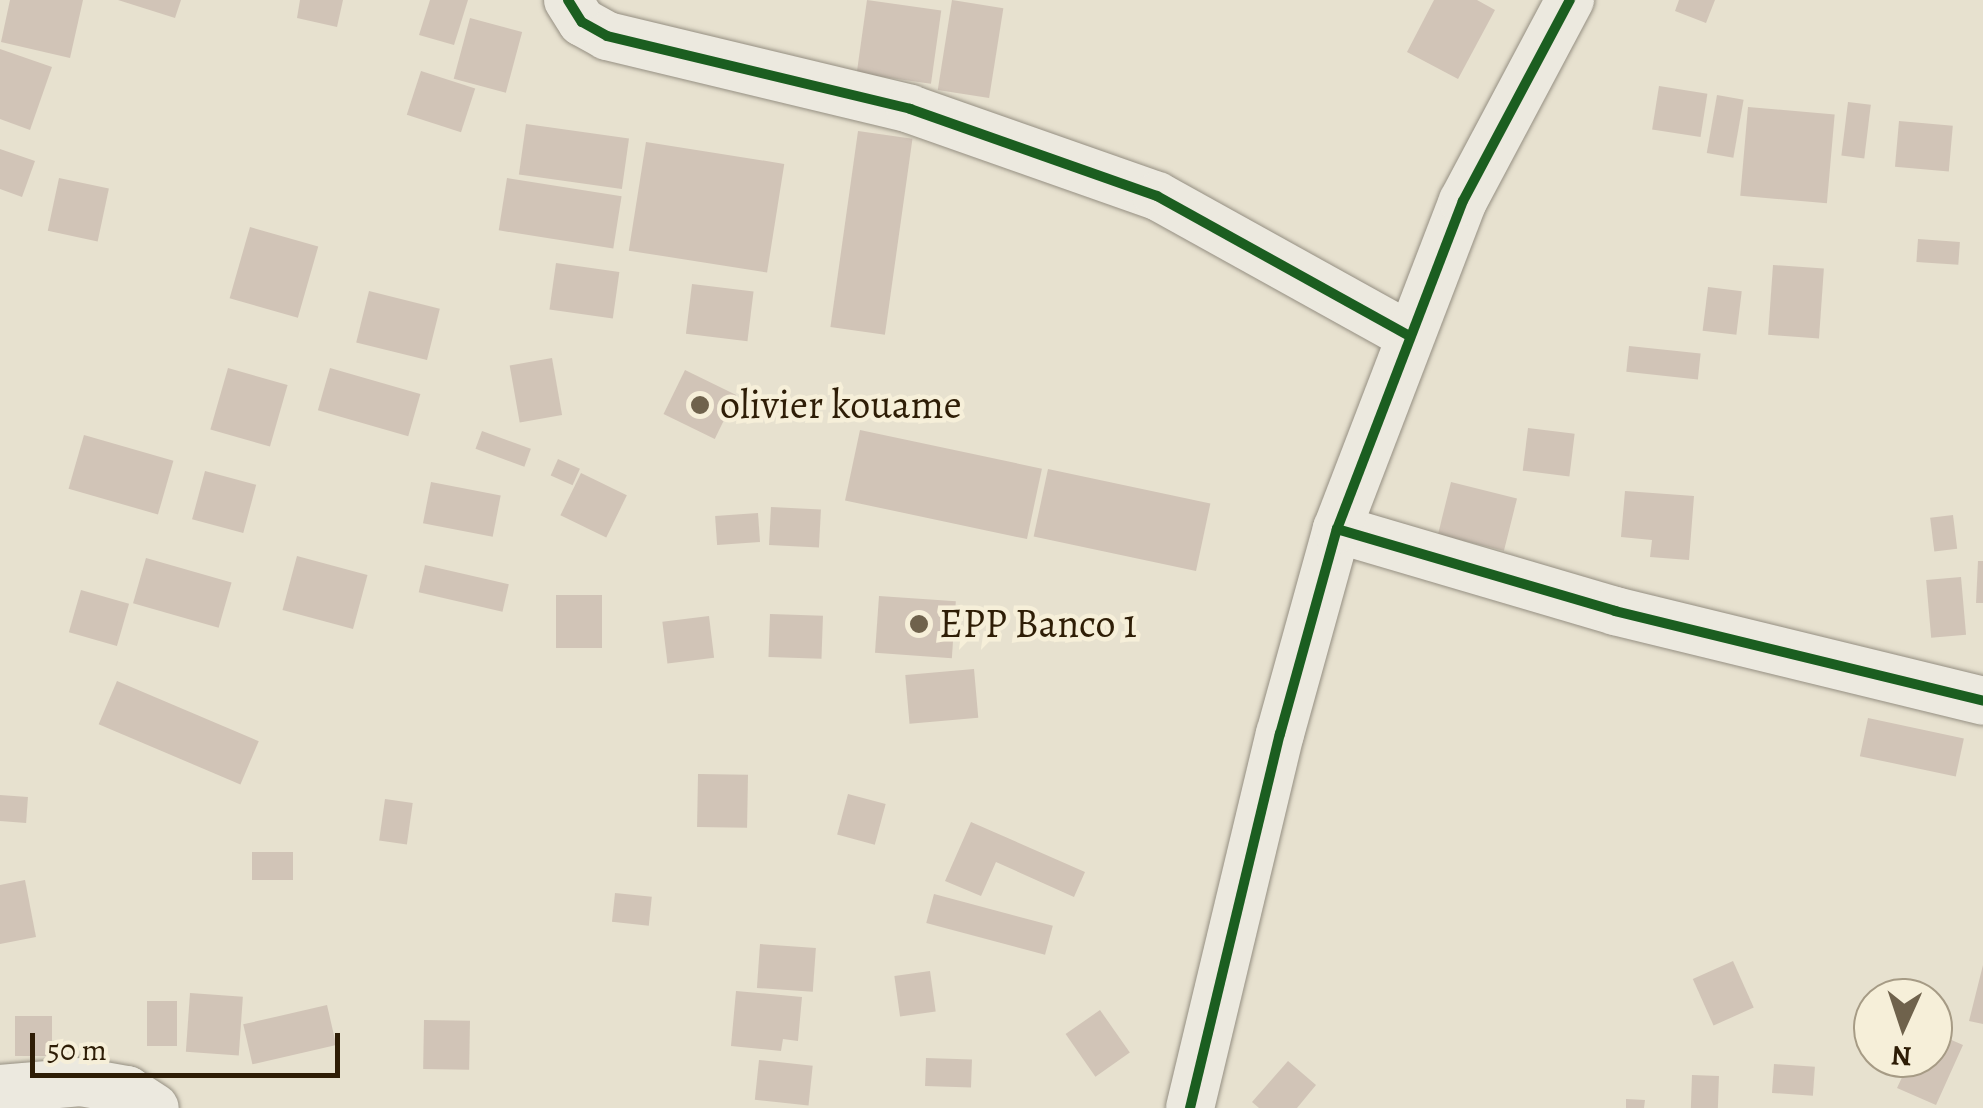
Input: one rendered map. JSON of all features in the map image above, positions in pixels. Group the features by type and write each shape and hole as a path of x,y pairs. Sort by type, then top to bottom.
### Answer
{"street":[{"path":"568,0 582,22 607,36 910,109 1140,189 1408,335"},
{"path":"1190,1108 1280,734 1337,529 1408,335 1463,201 1570,0"},
{"path":"1337,529 1615,611 1983,701"},
{"path":"0,1090 81,1082 128,1090 156,1108"}],"building":[{"path":"10,0 83,0 70,58 1,42"},
{"path":"118,0 181,0 175,18"},
{"path":"300,0 343,0 337,27 297,18"},
{"path":"430,0 468,0 454,45 419,35"},
{"path":"867,0 941,10 931,84 857,73"},
{"path":"952,0 1003,8 989,98 938,90"},
{"path":"1434,0 1477,0 1495,10 1458,79 1407,52"},
{"path":"1679,0 1715,0 1706,23 1675,11"},
{"path":"470,18 522,32 506,93 454,79"},
{"path":"0,49 52,67 30,130 0,119"},
{"path":"421,71 475,89 461,132 407,115"},
{"path":"1659,86 1707,94 1701,137 1652,129"},
{"path":"1717,95 1744,100 1733,158 1707,153"},
{"path":"1848,102 1871,105 1864,158 1841,156"},
{"path":"1748,107 1835,115 1827,203 1740,196"},
{"path":"1899,121 1953,126 1949,172 1895,167"},
{"path":"526,124 629,138 622,189 519,175"},
{"path":"858,131 912,139 885,335 830,327"},
{"path":"646,142 784,164 767,273 629,251"},
{"path":"0,149 35,161 22,197 0,189"},
{"path":"59,178 109,189 98,241 48,231"},
{"path":"507,178 622,196 613,248 499,230"},
{"path":"250,227 318,247 298,318 230,298"},
{"path":"1918,239 1960,242 1958,265 1916,262"},
{"path":"556,263 619,272 613,318 549,310"},
{"path":"1773,265 1824,269 1819,338 1768,335"},
{"path":"692,284 754,292 747,341 686,334"},
{"path":"1708,287 1742,291 1736,335 1703,331"},
{"path":"369,291 440,309 427,360 356,342"},
{"path":"1629,346 1701,354 1698,379 1626,372"},
{"path":"552,358 562,415 520,423 510,365"},
{"path":"228,368 288,385 270,447 210,430"},
{"path":"330,368 420,394 408,436 318,410"},
{"name":"olivier kouame","path":"685,370 736,395 715,439 664,414"},
{"path":"1528,428 1575,434 1569,476 1523,471"},
{"path":"860,430 1042,469 1027,539 845,500"},
{"path":"482,431 531,449 524,467 476,449"},
{"path":"84,435 173,461 158,514 69,489"},
{"path":"558,459 580,469 573,485 551,475"},
{"path":"1048,469 1210,504 1196,571 1034,536"},
{"path":"205,471 256,485 243,533 192,519"},
{"path":"581,473 627,495 606,538 560,515"},
{"path":"431,482 501,496 493,537 423,523"},
{"path":"1451,482 1517,498 1504,551 1438,534"},
{"path":"1625,491 1694,496 1689,560 1650,557 1652,540 1621,537"},
{"path":"771,507 821,510 819,548 769,545"},
{"path":"758,513 760,542 717,545 715,516"},
{"path":"1953,515 1957,549 1934,552 1930,518"},
{"path":"297,556 368,575 353,629 283,610"},
{"path":"146,558 232,583 219,628 133,603"},
{"path":"1978,561 1983,561 1983,603 1976,603"},
{"path":"425,565 509,584 502,612 419,592"},
{"path":"1961,577 1966,635 1931,638 1926,580"},
{"path":"81,590 129,604 117,646 69,632"},
{"path":"556,595 602,595 602,648 556,648"},
{"path":"879,596 956,601 952,658 875,653"},
{"path":"770,614 823,616 821,659 768,657"},
{"path":"709,616 714,658 667,663 662,622"},
{"path":"974,669 978,718 910,724 905,675"},
{"path":"117,681 259,741 240,784 99,724"},
{"path":"1868,718 1964,738 1956,777 1860,756"},
{"path":"698,774 748,775 747,828 697,827"},
{"path":"848,794 886,804 875,845 837,835"},
{"path":"0,795 28,797 26,823 0,821"},
{"path":"385,799 413,803 407,844 379,841"},
{"path":"971,822 1085,872 1074,897 996,862 981,896 945,881"},
{"path":"252,852 293,852 293,880 252,880"},
{"path":"25,880 36,937 0,944 0,885"},
{"path":"615,893 652,897 649,926 612,922"},
{"path":"934,894 1053,926 1045,955 926,923"},
{"path":"760,944 816,948 813,992 757,988"},
{"path":"1733,961 1754,1008 1714,1025 1693,979"},
{"path":"1983,965 1983,1024 1969,1021"},
{"path":"930,971 936,1012 900,1017 894,976"},
{"path":"736,991 802,997 798,1041 783,1039 781,1051 731,1046"},
{"path":"190,993 243,997 239,1056 186,1052"},
{"path":"147,1001 177,1001 177,1046 147,1046"},
{"path":"327,1005 336,1045 252,1064 243,1024"},
{"path":"1100,1010 1130,1053 1095,1077 1066,1034"},
{"path":"15,1016 52,1016 52,1056 15,1056"},
{"path":"424,1020 470,1021 469,1070 423,1069"},
{"path":"1953,1041 1963,1045 1953,1067"},
{"path":"926,1058 972,1060 971,1088 925,1086"},
{"path":"759,1060 813,1066 809,1105 755,1100"},
{"path":"1288,1061 1316,1085 1297,1108 1259,1108 1252,1102"},
{"path":"1774,1064 1815,1067 1813,1096 1772,1093"},
{"path":"1692,1075 1719,1076 1718,1108 1691,1108"},
{"path":"1902,1078 1948,1078 1936,1105 1897,1088"},
{"path":"1626,1099 1645,1100 1644,1108 1626,1108"}],"cycle path":[{"path":"568,0 582,22 607,36 910,109 1157,196 1408,335"},
{"path":"1190,1108 1280,734 1337,529 1463,201 1570,0"},
{"path":"1337,529 1615,611 1983,701"}],"place":[{"name":"olivier kouame","path":"700,405"},
{"name":"EPP Banco 1","path":"919,624"}]}
